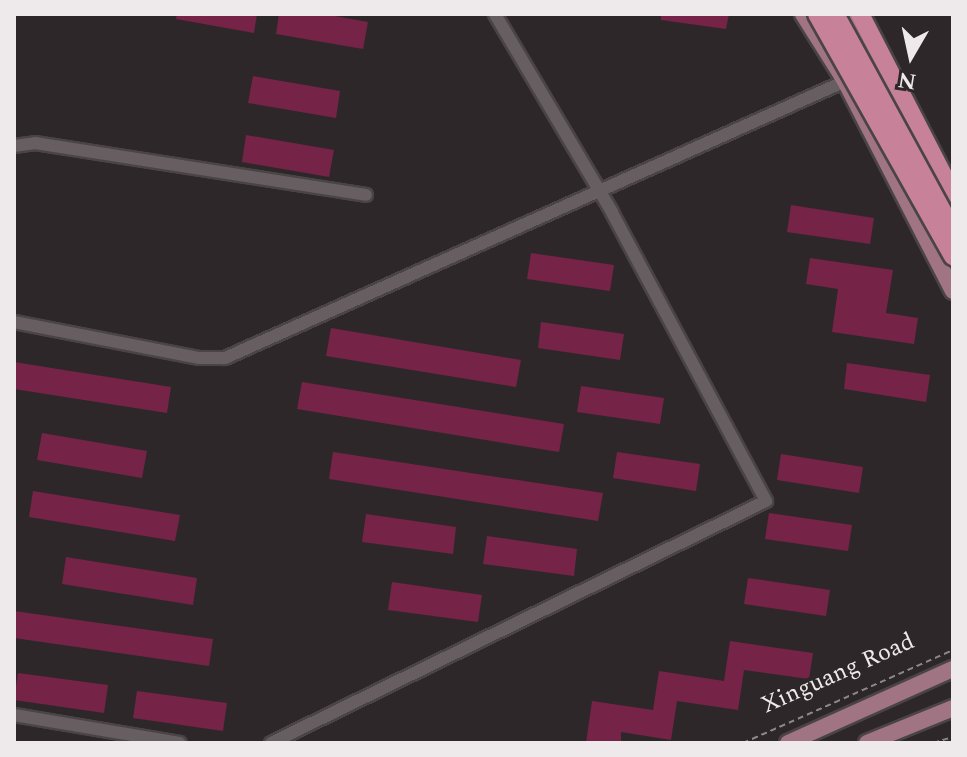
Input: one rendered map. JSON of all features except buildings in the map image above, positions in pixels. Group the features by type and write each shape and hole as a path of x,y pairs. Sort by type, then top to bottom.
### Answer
{"highway":[{"path":"817,14 953,256"},
{"path":"835,14 953,230"},
{"path":"860,14 953,194"}],"main road":[{"path":"803,14 845,81 953,291"},
{"path":"845,14 953,204"},
{"name":"Xinguang Road","path":"788,743 953,669"},
{"path":"867,743 953,708"}],"street":[{"path":"271,743 766,501 600,192 495,14"},
{"path":"14,322 200,358 225,358 875,67"},
{"path":"14,146 35,143 366,195"},
{"path":"14,715 180,743"}],"path":[{"name":"Xinguang Road","path":"743,743 953,650"},
{"path":"933,743 953,737"}]}
